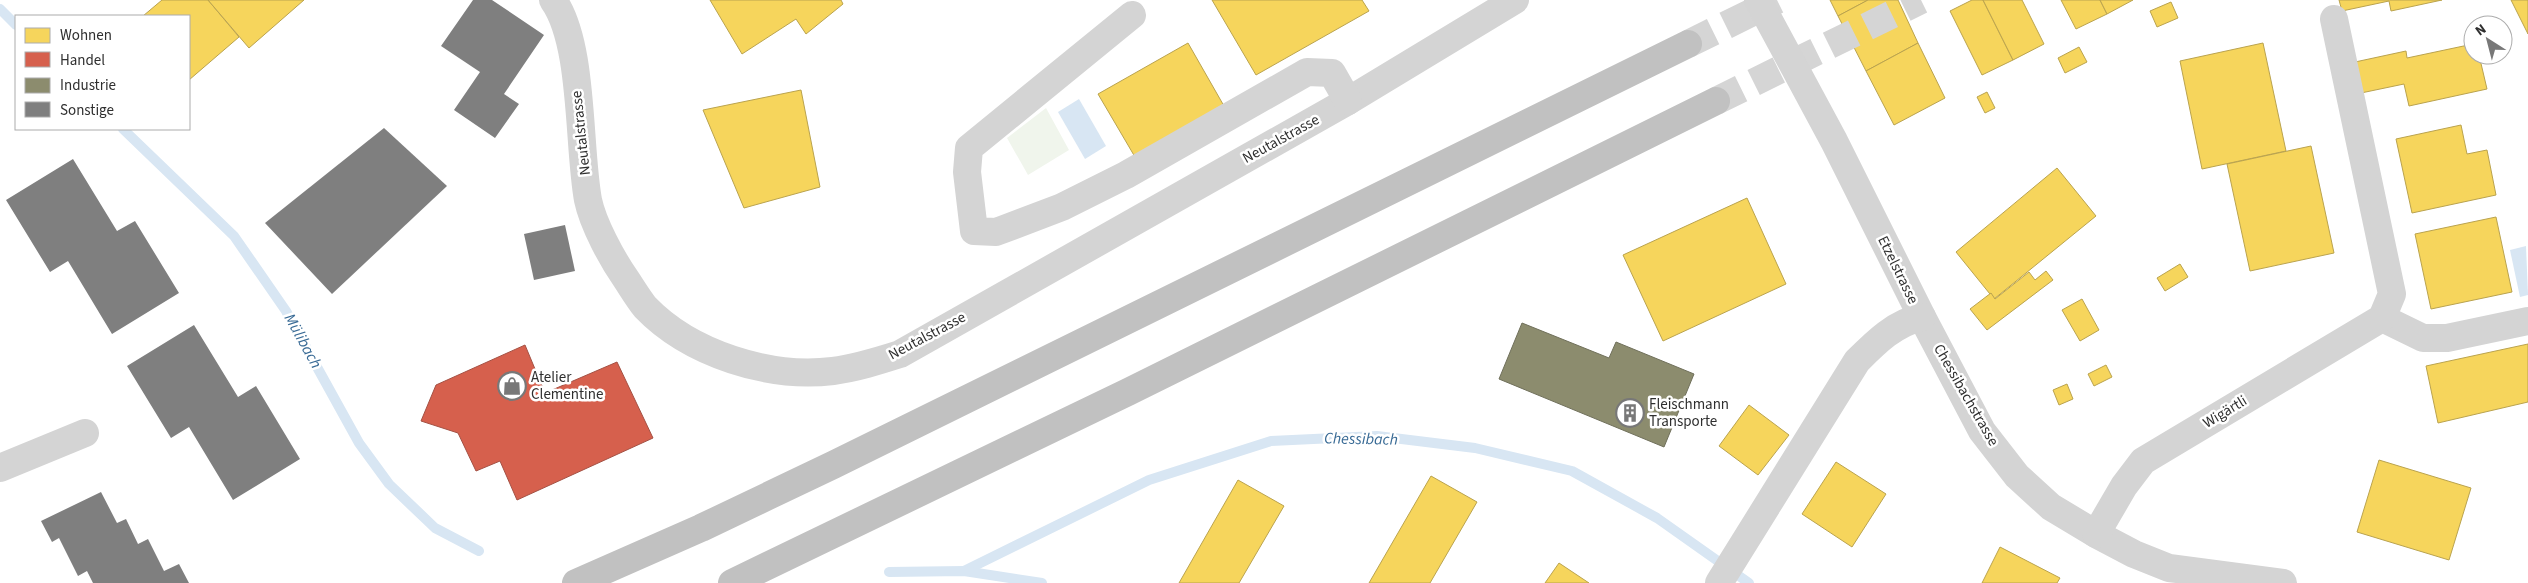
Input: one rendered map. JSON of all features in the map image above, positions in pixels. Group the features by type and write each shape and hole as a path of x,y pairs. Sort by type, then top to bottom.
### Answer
{"highway":[{"path":"576,583 701,528 833,465 1688,44"},
{"path":"732,583 1119,396 1716,101"}],"street":[{"name":"Neutalstrasse","path":"553,0 559,8 567,29 574,63 589,202 612,259 645,306 678,334 708,349 741,361 778,370 835,371 900,354 1348,101 1516,0"},
{"name":"Etzelstrasse","path":"1719,583 1857,362 1876,343 1905,321 1922,317 1834,141 1758,0"},
{"path":"1132,15 969,148 967,172 974,231 996,232 1062,207 1126,175 1306,72 1332,73 1348,101"},
{"path":"2334,19 2392,294 2382,318 2424,338 2447,338 2528,321"},
{"name":"Chessibachstrasse","path":"1922,317 1982,431 2016,476 2050,507 2168,575 2282,583"},
{"name":"Wigärtli","path":"2096,534 2124,486 2143,461 2382,318"},
{"path":"0,468 85,433"}],"shaded area":[{"path":"1046,108 1069,150 1028,175 1007,138"}],"water":[{"path":"1079,99 1106,146 1085,159 1058,112"},
{"path":"2526,246 2528,295 2520,297 2510,250"}],"building: Wohnen":[{"path":"162,0 208,0 239,37 190,79 190,15 144,15"},
{"path":"208,0 304,0 249,48"},
{"path":"710,0 841,0 843,4 806,34 796,19 742,54"},
{"path":"1212,0 1362,0 1369,11 1256,75"},
{"path":"1830,0 1868,0 1838,16"},
{"path":"1868,0 1898,0 1918,43 1866,71 1838,16"},
{"path":"1972,0 1983,0 2013,60 1982,75 1950,11"},
{"path":"1983,0 2022,0 2044,44 2013,60"},
{"path":"2061,0 2100,0 2107,14 2076,29"},
{"path":"2100,0 2133,0 2107,14"},
{"path":"2339,0 2442,0 2391,11 2389,1 2342,11"},
{"path":"2511,0 2528,0 2528,34"},
{"path":"2171,2 2178,18 2157,27 2150,11"},
{"path":"1188,43 1224,106 1135,157 1098,94"},
{"path":"1918,43 1945,98 1894,125 1866,71"},
{"path":"2263,43 2286,151 2202,169 2180,61"},
{"path":"2463,46 2463,65 2481,65 2487,89 2409,106 2404,84 2361,93 2355,62 2406,51 2407,58"},
{"path":"2079,47 2087,62 2065,73 2058,58"},
{"path":"801,90 820,187 744,208 703,110"},
{"path":"1987,92 1995,108 1985,113 1977,97"},
{"path":"2461,125 2467,154 2487,150 2496,195 2412,213 2396,139"},
{"path":"2311,146 2334,253 2250,271 2227,164"},
{"path":"2057,168 2096,216 1994,299 1956,252"},
{"path":"1747,198 1786,284 1663,341 1623,255"},
{"path":"2496,217 2512,292 2431,309 2415,234"},
{"path":"2180,264 2188,277 2165,291 2157,278"},
{"path":"2046,271 2053,280 1987,330 1970,309 1991,293 1995,299 2029,272 2035,280"},
{"path":"2082,299 2099,330 2080,341 2062,310"},
{"path":"2528,344 2528,402 2438,423 2426,366"},
{"path":"2106,365 2112,377 2094,386 2088,374"},
{"path":"2067,384 2073,399 2059,405 2053,390"},
{"path":"1749,405 1789,435 1758,475 1719,446"},
{"path":"2379,460 2471,488 2449,560 2357,532"},
{"path":"1836,462 1886,494 1852,547 1802,514"},
{"path":"1431,476 1477,502 1430,583 1369,583"},
{"path":"1238,480 1284,506 1239,583 1179,583"},
{"path":"2000,547 2060,578 2057,583 1982,583"},
{"path":"1559,563 1589,583 1545,583"}],"building: Handel":[{"path":"525,345 545,393 617,362 653,438 517,500 500,461 476,471 458,433 421,421 436,385"}],"building: Industrie":[{"name":"Fleischmann Transporte","path":"1522,323 1609,358 1616,342 1694,374 1664,447 1499,379"}],"building: Sonstige":[{"path":"473,0 492,0 544,35 504,94 519,104 495,138 454,110 480,72 441,46"},
{"path":"384,128 447,186 332,294 265,223"},
{"path":"73,159 117,231 135,221 179,293 112,334 68,261 50,272 6,200"},
{"path":"565,225 575,271 534,280 524,234"},
{"path":"194,325 238,397 256,386 300,459 233,500 189,427 171,438 127,366"},
{"path":"101,492 117,523 126,519 138,544 148,539 164,571 179,564 189,583 93,583 87,571 78,576 59,538 52,542 41,521"}],"waterway":[{"name":"Mülibach","path":"0,9 15,24"},
{"name":"Mülibach","path":"124,130 234,236 286,311 359,443 389,484 435,528 479,551"},
{"name":"Chessibach","path":"964,571 1149,480 1271,441 1377,436 1475,448 1572,471 1657,518 1749,583"},
{"name":"Chessibach","path":"889,572 964,571 1042,583"}],"tunnel":[{"path":"1688,44 1777,0"},
{"path":"1716,101 1921,0"}],"place":[{"name":"Atelier Clementine","path":"512,386"},
{"name":"Fleischmann Transporte","path":"1630,413"}]}
